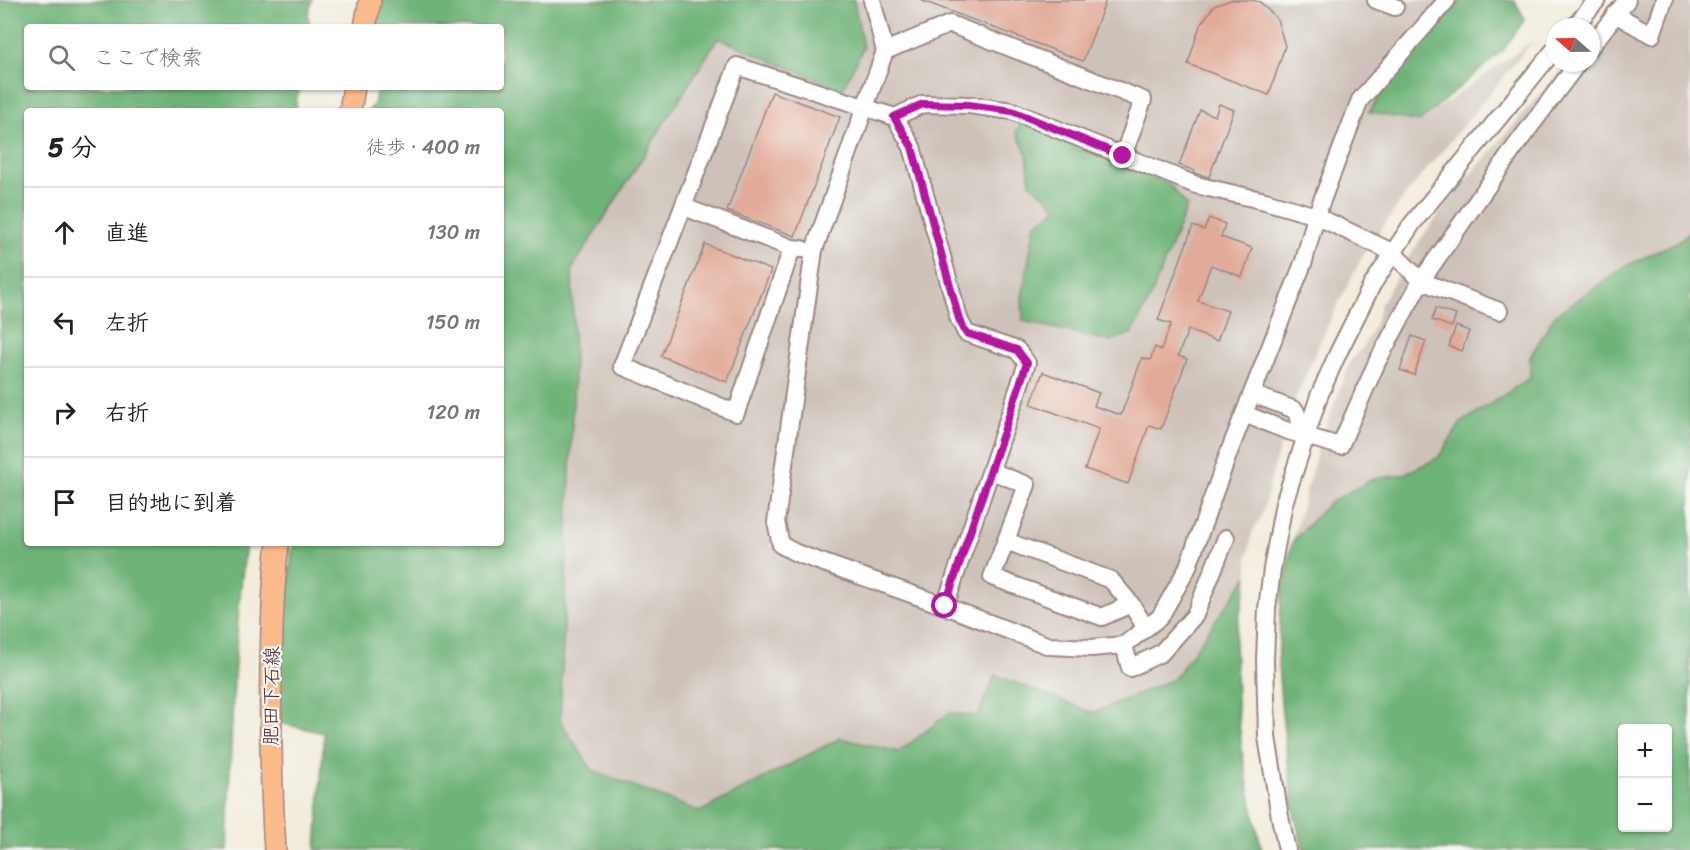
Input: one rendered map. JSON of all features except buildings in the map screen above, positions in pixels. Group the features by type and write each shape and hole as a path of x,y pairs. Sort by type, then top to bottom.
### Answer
{"main road":[{"path":"366,24 370,0"},
{"path":"350,108 354,90"},
{"name":"肥田下石線","path":"274,850 270,727 278,546"}],"street":[{"path":"872,0 885,51 814,250 776,522 781,545 796,553 1049,646 1091,648 1124,645 1160,617 1187,569 1304,261 1316,216 1360,100 1447,0"},
{"path":"1377,0 1395,7"},
{"path":"1582,18 1597,0"},
{"path":"1600,34 1627,0"},
{"path":"1615,14 1652,35 1665,0"},
{"path":"885,51 950,24 1143,100 1123,156"},
{"path":"1287,850 1267,737 1265,660 1267,609 1284,503 1306,435 1319,396 1338,353 1372,285 1392,252 1412,224 1546,60"},
{"path":"792,248 736,413 622,366 737,66 894,117 912,147 959,319 966,333 1017,350 1027,363 945,606"},
{"path":"1244,414 1288,431 1340,446 1377,362 1421,281 1517,144 1571,72"},
{"path":"894,117 923,104 969,105 1012,111 1196,185 1316,216 1392,252 1421,281 1499,311"},
{"path":"684,207 792,248 814,250"},
{"path":"1252,394 1295,410 1306,435"},
{"path":"991,471 1027,485 992,577 1102,617 1131,604"},
{"path":"1124,645 1130,668 1161,653 1195,615 1226,538"},
{"path":"1006,541 1111,580 1131,604 1146,628"},
{"path":"1187,569 1208,582"}],"path":[{"path":"120,850 121,844"}],"shaded area":[{"path":"854,0 1461,0 1370,112 1419,122 1533,41 1404,197 1363,255 1332,316 1295,399 1276,459 1262,515 1252,532 1248,575 1174,678 1093,713 996,676 978,716 949,713 899,752 840,738 699,812 592,770 560,721 574,374 572,269 718,38 842,90 863,48"},
{"path":"1622,0 1690,0 1690,231 1677,242 1626,266 1530,357 1530,378 1461,423 1438,458 1402,475 1373,479 1292,542 1318,448 1351,360 1363,347 1377,319 1381,303 1411,253 1449,200 1559,72 1600,72 1600,26"}],"green space":[{"path":"0,0 312,0 308,14 310,24 24,24 24,90 300,90 296,108 24,108 24,546 246,546 235,658 227,850 0,850"},
{"path":"377,0 854,0 863,48 842,90 718,38 572,269 574,374 560,721 592,770 700,812 840,738 899,752 949,713 978,716 995,675 1093,713 1174,679 1248,575 1235,638 1237,702 1242,752 1262,850 316,850 324,733 279,723 281,638 293,546 504,546 504,108 371,108 374,105 376,90 504,90 504,24 378,24"},
{"path":"1461,0 1514,0 1525,19 1503,50 1419,122 1369,112 1398,69"},
{"path":"1022,122 1168,183 1187,206 1149,301 1131,334 1109,341 1023,321 1022,297 1035,224 1056,209 1049,199 1030,183 1027,154 1016,131"},
{"path":"1690,231 1690,850 1304,850 1295,819 1278,665 1281,598 1292,542 1329,503 1373,479 1402,475 1438,458 1461,423 1530,378 1530,357 1555,315 1626,266 1677,242"}],"route":[{"path":"945,606 1027,363 1017,350 966,333 959,319 912,147 894,117 923,104 969,105 1012,111 1123,156"}]}
